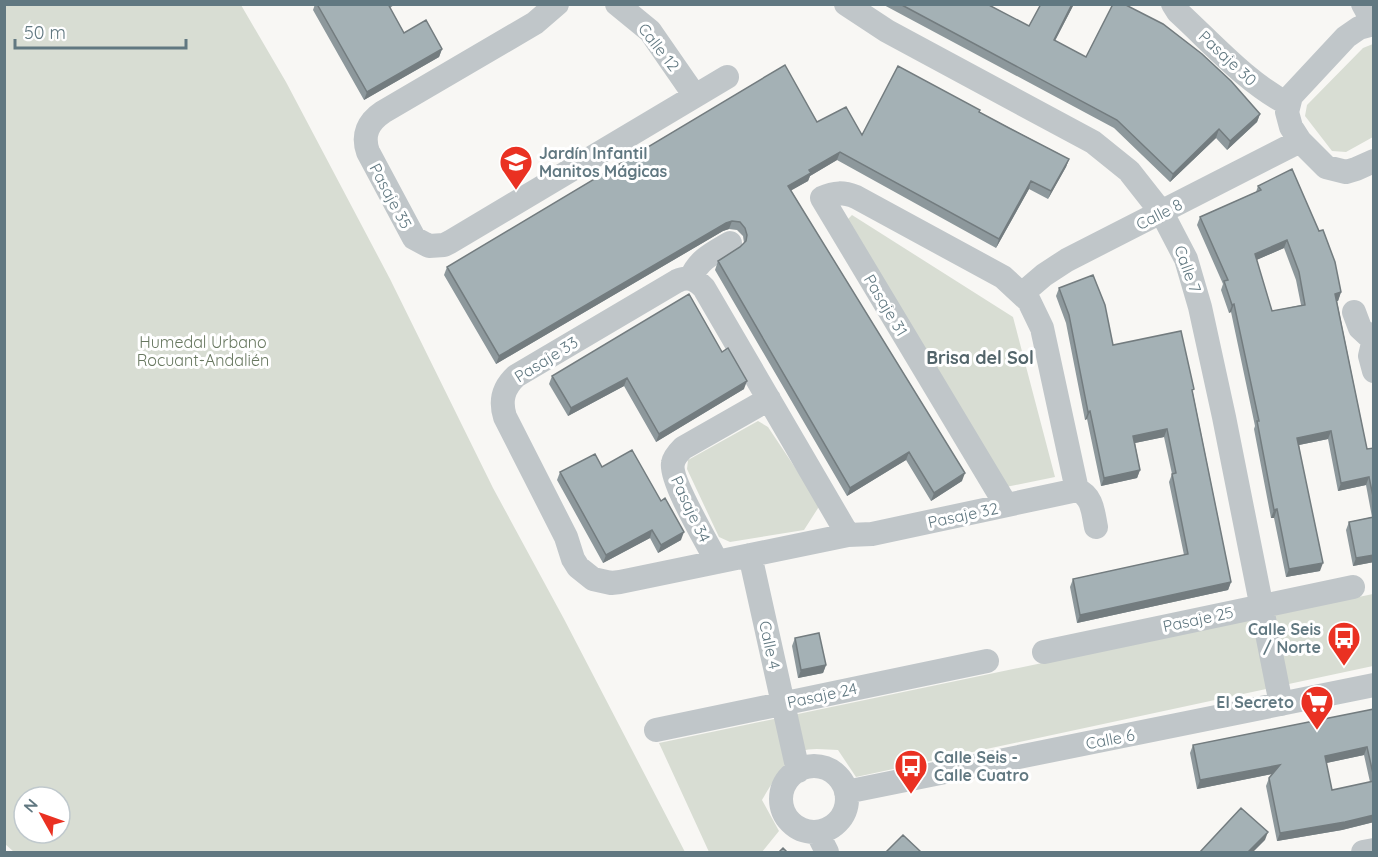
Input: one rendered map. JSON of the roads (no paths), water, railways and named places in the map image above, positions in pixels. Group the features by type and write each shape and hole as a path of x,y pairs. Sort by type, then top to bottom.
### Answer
{"street":[{"name":"Pasaje 35","path":"557,4 535,23 382,112 370,123 365,138 368,152 410,231 421,243 436,246 450,242 727,77"},
{"name":"Calle 12","path":"617,4 650,31 694,96"},
{"name":"Calle 7","path":"846,4 887,31 1093,142 1129,171 1162,213 1186,259 1197,291 1281,704"},
{"name":"Pasaje 30","path":"1173,4 1178,12 1255,83 1272,96 1288,104"},
{"path":"1363,4 1374,24 1359,28 1346,37 1297,88 1288,104 1288,119 1300,141 1318,161 1336,171 1356,169 1374,161"},
{"name":"Calle 8","path":"1023,293 1055,267 1300,141"},
{"name":"Pasaje 31","path":"1006,505 822,198 836,193 847,193 856,197 992,270 1023,293"},
{"name":"Pasaje 33","path":"717,562 610,583 592,579 573,560 566,537 505,417 502,402 503,394 510,381 516,376 676,281 690,278 702,260 730,243"},
{"path":"690,278 704,288 848,535 717,562"},
{"path":"1023,293 1035,310 1042,328 1077,490 1083,492 1089,500 1096,527"},
{"path":"1354,312 1360,328 1373,340 1370,356 1374,371"},
{"name":"Pasaje 34","path":"717,562 675,480 673,463 683,448 769,399"},
{"name":"Pasaje 32","path":"848,535 872,534 1077,490"},
{"name":"Calle 4","path":"750,555 798,771"},
{"name":"Pasaje 25","path":"1044,652 1353,587"},
{"name":"Pasaje 24","path":"656,730 987,661"},
{"name":"Calle 6","path":"846,792 1374,685"},
{"path":"806,767 824,768 838,777 846,792 846,806 841,819 830,828 822,842 795,826 785,815 782,793 784,786 792,775 806,767"},
{"path":"1363,852 1374,850"}],"place":[{"name":"Jardín Infantil Manitos Mágicas","path":"516,191"},
{"name":"Calle Seis / Norte","path":"1344,667"},
{"name":"El Secreto","path":"1317,731"},
{"name":"Calle Seis - Calle Cuatro","path":"911,795"}],"district":[{"name":"Brisa del Sol","path":"980,358"}],"park label":[{"name":"Humedal Urbano Rocuant-Andalién","path":"203,351"}]}
